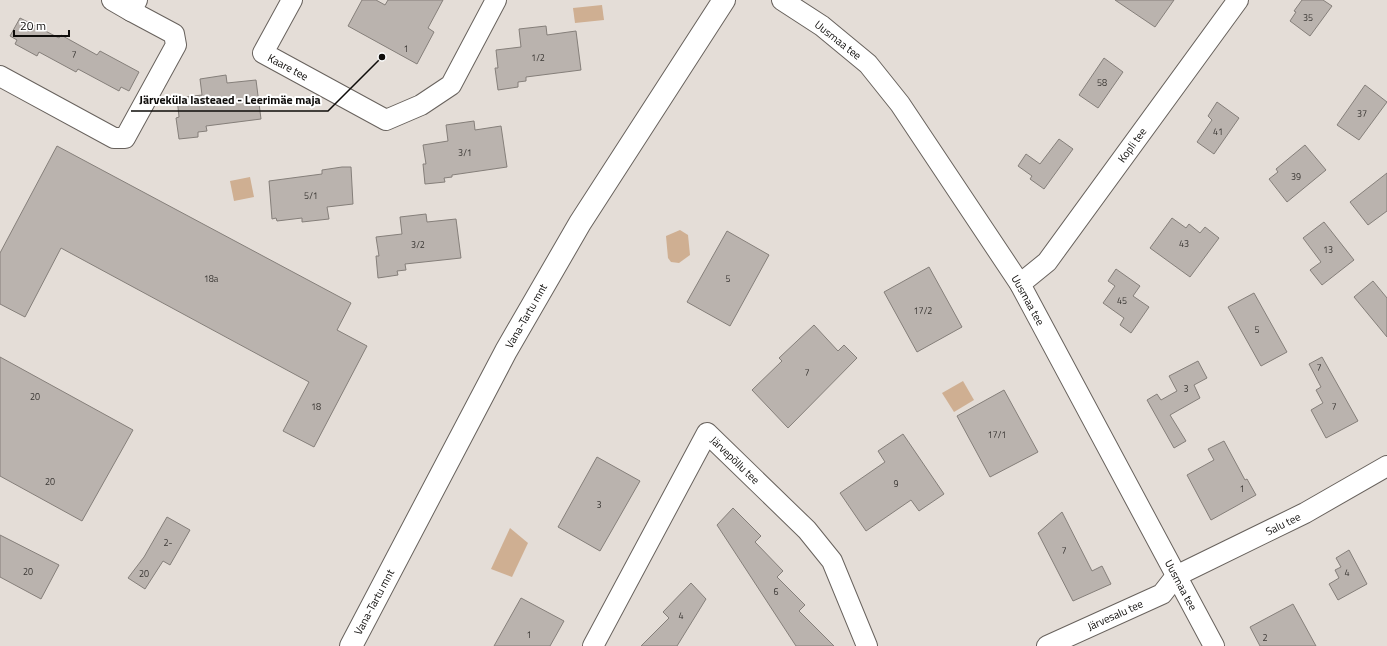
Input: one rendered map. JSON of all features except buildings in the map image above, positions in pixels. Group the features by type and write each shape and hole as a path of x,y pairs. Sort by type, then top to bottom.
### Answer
{"street":[{"path":"0,76 114,138 125,138 176,44 174,34 134,5 112,0"},
{"name":"Kaare tee","path":"292,0 263,53 386,120 421,105 451,84 496,0"},
{"name":"Vana-Tartu mnt","path":"351,646 506,351 580,223 724,0"},
{"name":"Uusmaa tee","path":"782,0 822,26 868,64 900,104 1020,284 1214,646"},
{"name":"Kopli tee","path":"1020,284 1047,262 1238,0"},
{"name":"Järvepõllu tee","path":"593,646 707,433 807,530 832,561 867,646"},
{"name":"Salu tee","path":"1176,576 1305,513 1387,466"},
{"name":"Järvesalu tee","path":"1047,646 1162,594 1176,576"}],"shaded area":[{"path":"602,5 604,20 575,23 573,8"},
{"path":"250,177 254,197 234,201 230,181"},
{"path":"680,230 688,235 690,255 679,263 671,262 668,258 666,236"},
{"path":"963,381 974,400 954,412 942,393"},
{"path":"510,528 528,543 512,577 491,569"}],"place":[{"name":"Järveküla lasteaed - Leerimäe maja","path":"382,57"}]}
